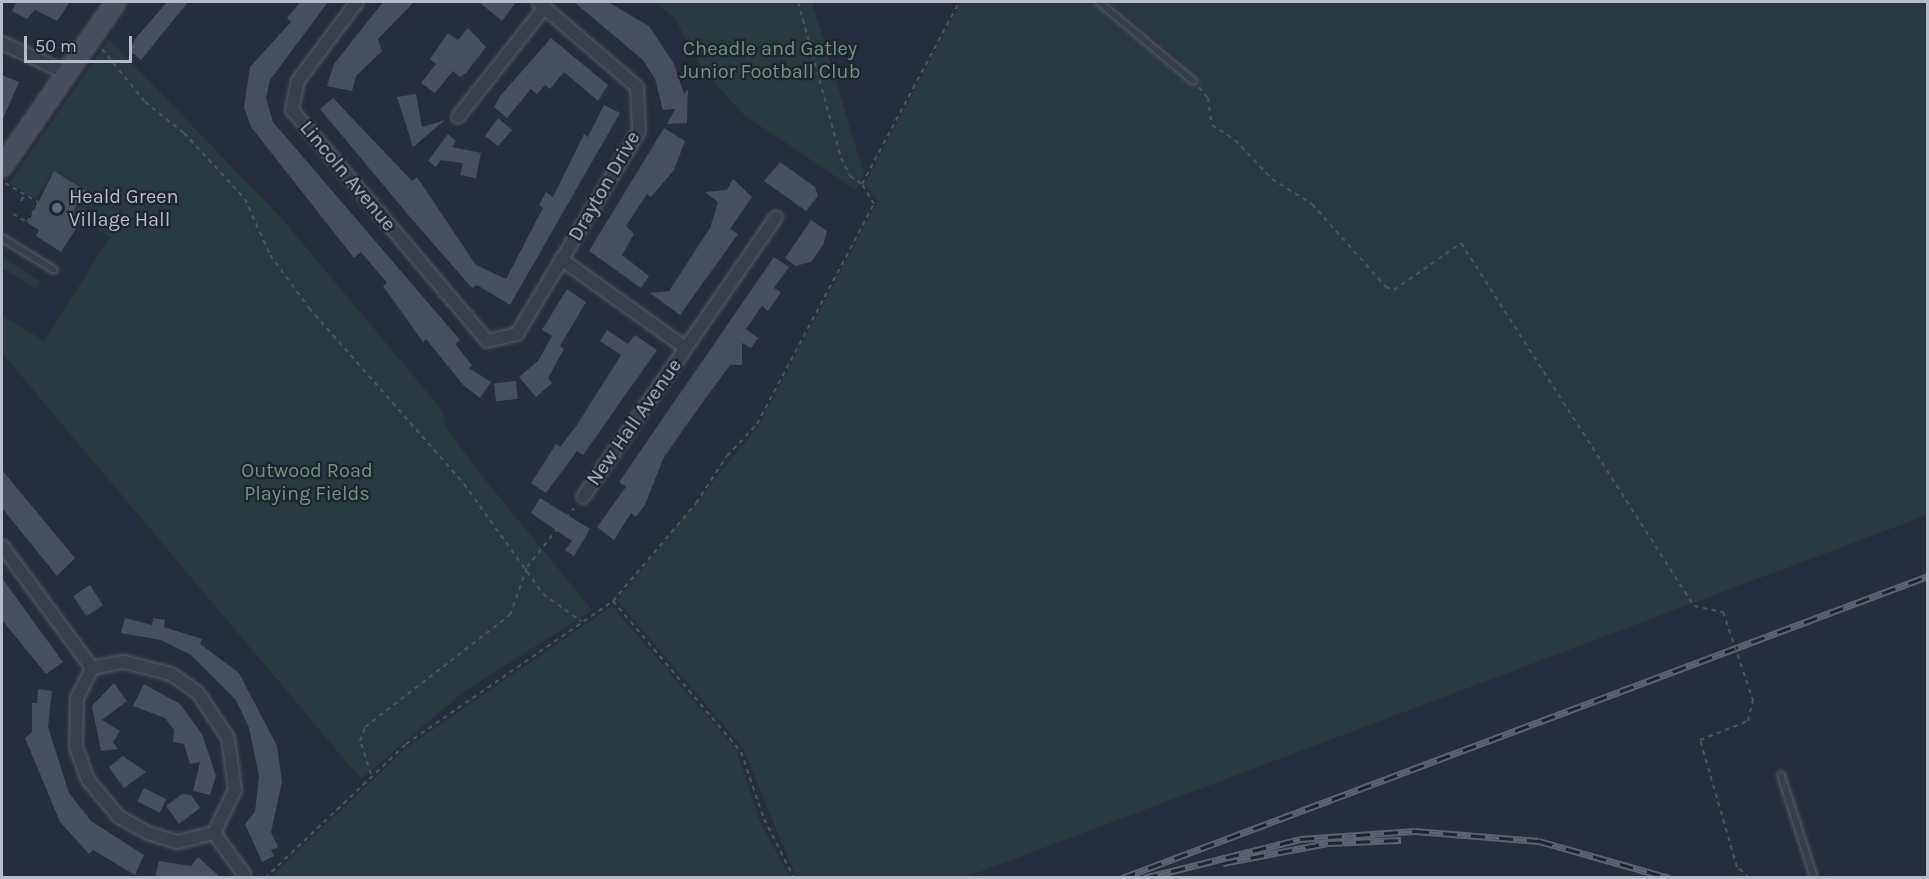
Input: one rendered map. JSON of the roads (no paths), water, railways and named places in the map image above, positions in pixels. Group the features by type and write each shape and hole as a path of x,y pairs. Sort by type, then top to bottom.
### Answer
{"street":[{"path":"2,167 116,2"},
{"name":"Lincoln Avenue","path":"357,2 298,81 292,110 487,341"},
{"path":"458,117 541,4"},
{"name":"Drayton Drive","path":"487,341 517,334 639,131 637,87 541,4"},
{"path":"2,43 67,73"},
{"name":"New Hall Avenue","path":"583,497 776,217"},
{"name":"New Hall Avenue","path":"561,259 686,348"},
{"path":"2,546 92,668"},
{"path":"92,668 145,663 198,693 213,712 228,738 235,790 214,833"},
{"path":"92,668 77,698 74,731 81,764 96,794 119,817 156,836 177,842 214,833"},
{"path":"214,833 244,874"}],"lane":[{"path":"1099,2 1193,81"},
{"path":"2,238 54,270"},
{"path":"1781,776 1814,878"}],"railway":[{"path":"1122,878 1928,576"},
{"path":"1144,878 1300,839 1415,831 1539,841 1670,878"},
{"path":"1223,863 1328,843 1401,840"}],"place":[{"name":"Heald Green Village Hall","path":"57,208"}],"park label":[{"name":"Cheadle and Gatley Junior Football Club","path":"770,60"},
{"name":"Outwood Road Playing Fields","path":"307,482"}]}
